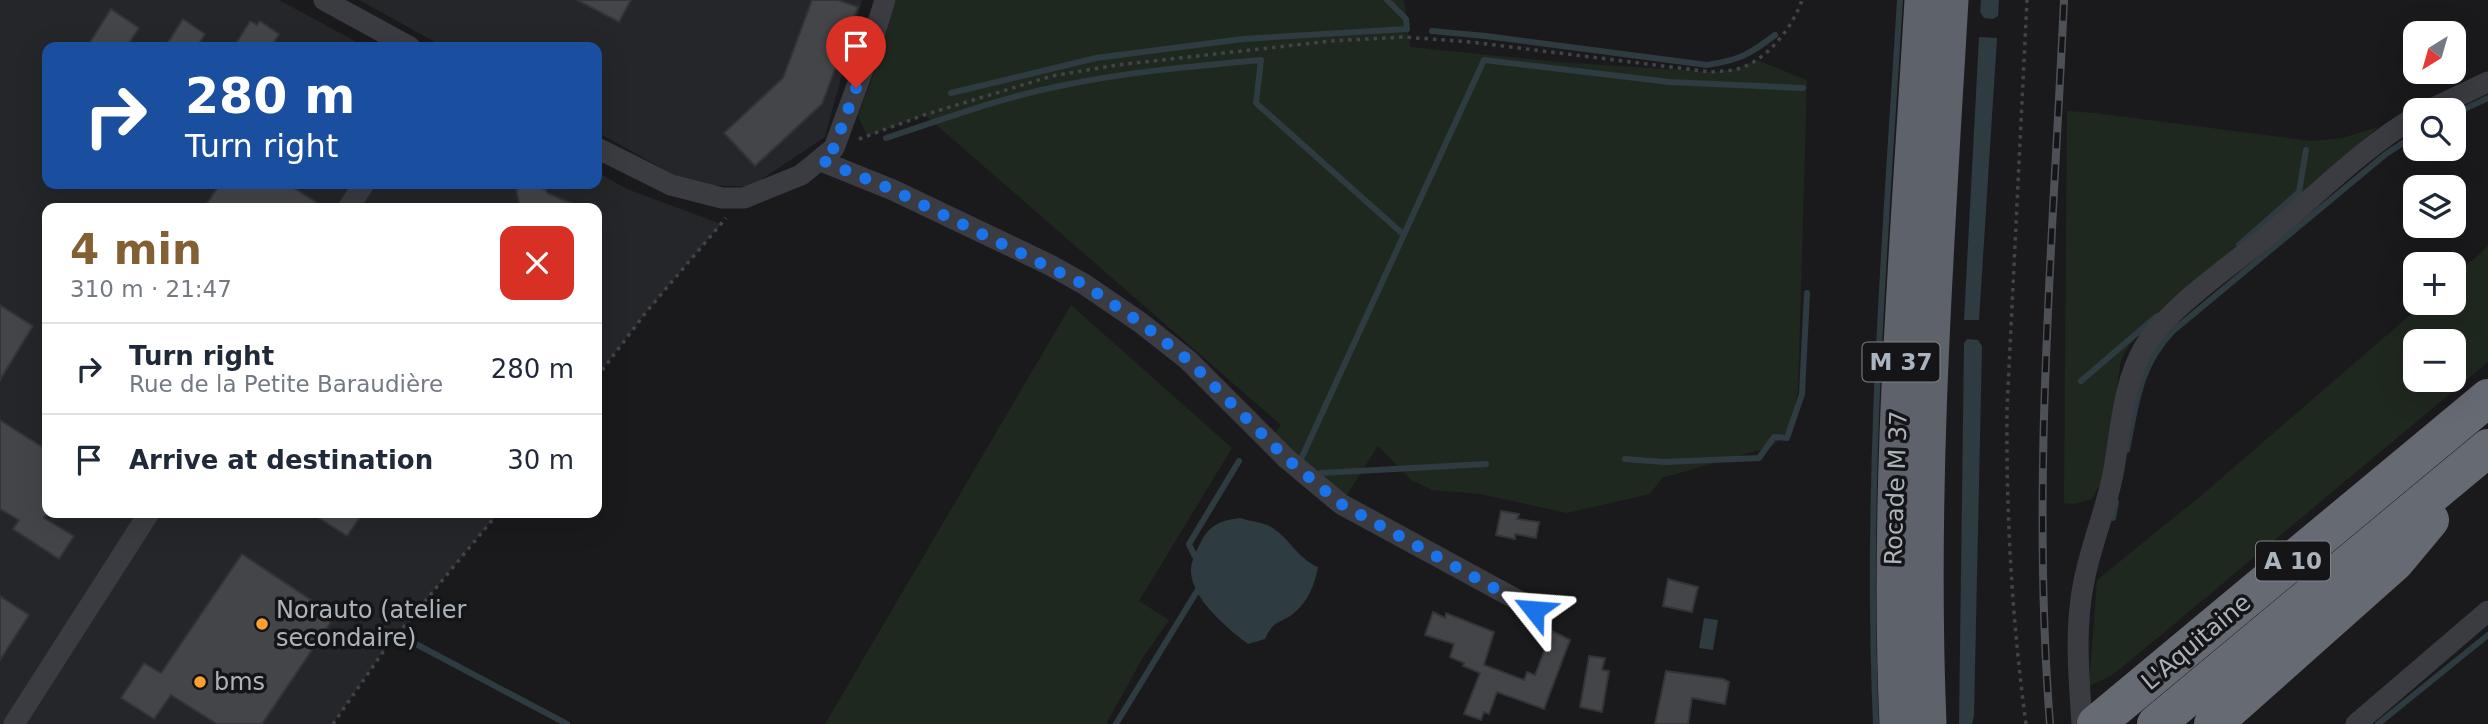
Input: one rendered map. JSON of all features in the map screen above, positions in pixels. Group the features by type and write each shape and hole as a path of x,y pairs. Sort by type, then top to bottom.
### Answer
{"highway":[{"name":"Rocade M 37","path":"1897,724 1893,609 1895,492 1922,0"},
{"name":"Rocade M 37","path":"1929,724 1926,607 1928,437 1951,0"},
{"name":"L'Aquitaine","path":"2092,724 2488,398"},
{"name":"L'Aquitaine","path":"2156,724 2488,450"},
{"path":"2213,724 2395,562 2488,450"}],"street":[{"path":"324,0 401,42"},
{"path":"602,151 671,185 722,198 744,198 801,174 827,154 864,67 885,0"},
{"path":"2454,98 2488,82"},
{"path":"2092,724 2078,646 2083,584 2113,476 2132,374 2139,357 2157,331 2180,307 2369,148 2403,125"},
{"path":"827,154 893,190 1083,284 1141,323 1188,360 1287,459 1341,504 1534,610"},
{"path":"13,724 146,518"},
{"path":"2356,724 2488,611"}],"path":[{"path":"827,154 937,111 1052,76 1117,65 1331,41 1403,37 1471,42 1711,72 1732,70 1757,60 1771,48 1798,13 1802,0"},
{"path":"2026,724 2015,617 2007,451 2027,0"},
{"path":"602,370 647,311 744,198"},
{"path":"333,724 383,652 494,518"}],"shaded area":[{"path":"0,0 279,0 357,42 42,42 42,189 602,189 602,175 627,189 721,224 647,311 602,370 602,203 42,203 42,518 494,518 383,652 333,724 0,724"},
{"path":"359,0 862,0 825,137 750,187 690,184 602,135 602,42 435,42"},
{"path":"896,0 1404,0 1410,47 1558,62 1711,72 1733,70 1757,60 1807,80 1798,391 1791,427 1773,446 1662,478 1650,494 1567,513 1480,494 1432,490 1411,480 1378,446 1341,504 1269,441 1281,425 925,115 867,136 858,115"},
{"path":"1981,0 1999,0 1998,16 1993,19 1984,18 1980,12"},
{"path":"1979,37 1997,38 1979,320 1964,320"},
{"path":"2067,111 2311,141 2342,138 2378,127 2229,259 2169,305 2141,331 2121,360 2102,480 2092,499 2074,504 2064,503"},
{"path":"2488,246 2488,362 2466,380 2466,329 2403,329 2403,392 2452,392 2137,655 2111,676 2089,686 2097,580 2203,494 2410,315 2466,315 2466,265"},
{"path":"1071,305 1232,448 1139,601 1169,620 1142,659 1106,724 825,724"},
{"path":"1967,339 1978,340 1982,346 1974,716 1972,724 1959,724 1964,343"},
{"path":"1240,518 1274,529 1303,557 1318,567 1310,592 1299,609 1275,625 1265,639 1248,644 1205,603 1193,583 1191,573 1195,553 1208,531 1222,522"},
{"path":"1704,618 1718,620 1713,650 1699,648"}],"building":[{"path":"577,0 631,0 619,22"},
{"path":"812,0 838,0 858,7 822,104 755,166 724,133 783,78"},
{"path":"111,9 139,28 129,42 90,42"},
{"path":"183,19 205,34 200,42 168,42"},
{"path":"250,21 257,25 260,21 279,34 274,42 237,42"},
{"path":"217,189 296,189 317,203 207,203"},
{"path":"516,189 544,189 571,203 519,203"},
{"path":"0,305 33,326 0,380"},
{"path":"0,420 42,447 42,518 74,536 59,559 13,529 19,520 0,509"},
{"path":"1501,511 1519,514 1517,519 1539,522 1536,538 1515,534 1515,539 1496,535"},
{"path":"319,518 360,518 347,536"},
{"path":"242,554 335,616 262,724 217,724 171,695 154,719 121,698 144,663 161,673"},
{"path":"1668,579 1698,587 1692,612 1663,606"},
{"path":"0,596 29,615 0,660"},
{"path":"1433,612 1445,618 1446,613 1494,632 1484,665 1524,680 1527,672 1535,675 1552,631 1570,640 1544,709 1497,692 1489,714 1484,712 1481,720 1464,714 1480,673 1450,657 1454,644 1425,635"},
{"path":"1589,656 1605,658 1602,670 1609,671 1602,712 1580,707"},
{"path":"1666,671 1729,682 1725,704 1692,698 1688,724 1655,724"}],"waterway":[{"path":"951,93 1096,58 1243,39 1407,29 1406,19 1387,0"},
{"path":"1876,724 1873,543 1878,362 1900,0"},
{"path":"1432,31 1707,65 1743,56 1775,35"},
{"path":"886,138 994,103 1060,86 1135,73 1261,60 1256,103 1404,235"},
{"path":"1301,459 1484,60 1670,82 1803,88"},
{"path":"2466,108 2488,98"},
{"path":"2127,450 2146,372 2173,331 2386,154 2403,143"},
{"path":"2239,245 2299,192 2306,150"},
{"path":"1625,459 1664,462 1759,458 1774,437 1787,438 1802,394 1807,293"},
{"path":"2081,381 2157,316"},
{"path":"1194,555 1189,544 1239,461"},
{"path":"1321,473 1486,464"},
{"path":"2113,518 2116,502"},
{"path":"1116,724 1197,591"},
{"path":"2378,724 2488,635"},
{"path":"414,643 567,724"}],"railway":[{"path":"2050,724 2045,634 2043,453 2064,0"}],"place":[{"name":"Norauto (atelier secondaire)","path":"262,624"},
{"name":"bms","path":"200,682"}],"route":[{"path":"856,88 834,148 821,160 893,190 1050,265 1110,301 1188,360 1287,459 1341,504 1534,610"}]}
